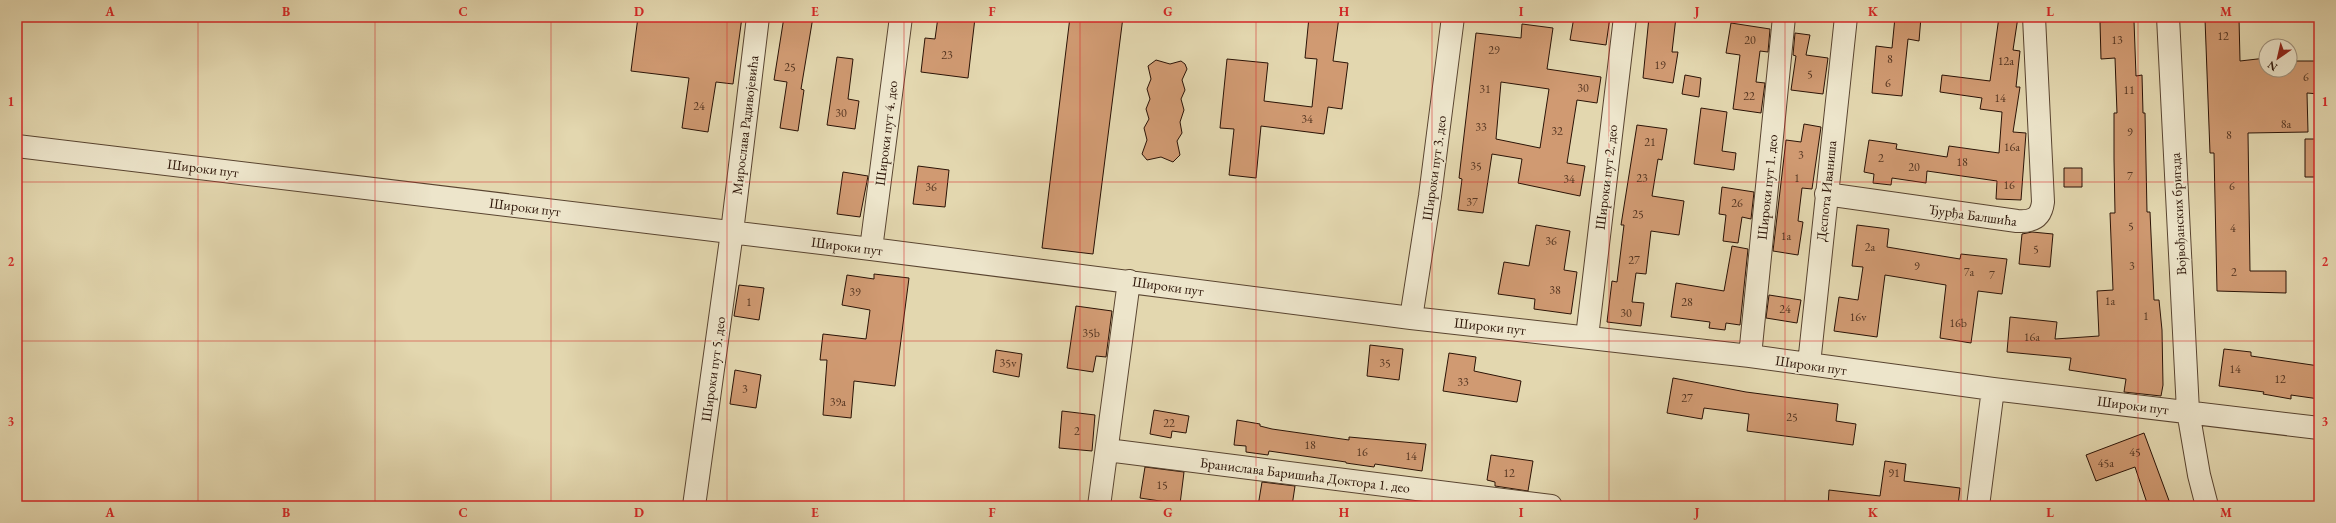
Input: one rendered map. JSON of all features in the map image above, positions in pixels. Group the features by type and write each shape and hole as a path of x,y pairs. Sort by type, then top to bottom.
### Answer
{"street":[{"name":"Мирослава Радивојевића","path":"732,232 758,17"},
{"name":"Широки пут 4. део","path":"871,249 901,17"},
{"name":"Широки пут 3. део","path":"1411,318 1431,188 1453,17"},
{"name":"Широки пут 2. део","path":"1587,337 1625,17"},
{"name":"Широки пут 1. део","path":"1750,356 1784,17"},
{"name":"Деспота Иваниша","path":"1809,364 1846,17"},
{"name":"Ђурђа Балшића","path":"1826,194 2026,222 2038,217 2042,210 2043,202 2034,17"},
{"name":"Војвођанских бригада","path":"2168,17 2188,411 2199,475 2207,506"},
{"name":"Широки пут","path":"17,146 871,249 1411,318 1750,356 1993,389 2188,411 2319,428"},
{"name":"Широки пут 5. део","path":"694,506 732,232"},
{"path":"1099,506 1129,281"},
{"path":"1978,506 1993,389"},
{"name":"Бранислава Баришића Доктора 1. део","path":"1106,450 1551,506"}],"building":[{"path":"638,17 742,17 733,84 716,82 708,132 682,128 689,78 631,71"},
{"path":"784,17 813,17 801,89 804,90 798,131 780,128 787,82 774,80"},
{"path":"938,17 975,18 968,78 921,72 925,38 935,39"},
{"path":"1070,17 1123,17 1093,254 1042,248"},
{"path":"1309,17 1339,17 1333,61 1348,63 1342,109 1328,107 1324,134 1261,126 1256,178 1229,175 1234,129 1220,128 1227,59 1268,63 1264,101 1312,107 1317,59 1305,58"},
{"path":"1574,17 1610,17 1606,45 1570,40"},
{"path":"1649,17 1676,17 1672,52 1678,52 1673,83 1643,78"},
{"path":"1895,17 1921,17 1919,41 1908,39 1902,96 1872,93 1876,46 1892,48"},
{"path":"1999,17 2018,17 2013,50 2020,51 2016,87 2020,87 2013,132 2026,133 2021,200 1996,199 1997,181 1927,171 1926,183 1892,178 1891,185 1873,183 1874,174 1864,172 1869,140 1897,144 1896,149 1947,157 1949,146 1999,153 2002,112 1980,109 1982,98 1940,92 1942,75 1990,81"},
{"path":"2239,18 2240,61 2258,59 2258,78 2298,78 2298,61 2319,61 2319,94 2307,93 2308,132 2248,133 2250,271 2286,271 2286,293 2217,291 2214,153 2210,153 2205,19"},
{"path":"2134,21 2136,76 2142,75 2143,113 2145,113 2147,212 2150,212 2154,300 2159,300 2162,330 2163,385 2161,396 2124,392 2126,379 2069,370 2071,358 2007,352 2010,317 2057,322 2055,339 2099,336 2097,291 2113,290 2110,213 2115,213 2114,113 2117,113 2115,58 2101,59 2100,22"},
{"path":"1731,23 1770,29 1768,52 1760,51 1756,82 1765,83 1761,113 1733,109 1740,55 1726,53"},
{"path":"1522,24 1553,28 1547,69 1601,77 1597,103 1577,100 1567,163 1585,166 1580,196 1518,183 1522,159 1492,154 1483,213 1458,210 1462,179 1459,178 1476,33 1521,38","holes":["1501,82 1549,89 1540,148 1496,139"]},
{"path":"1795,33 1810,35 1806,55 1828,58 1823,94 1791,90 1796,56 1793,55"},
{"path":"837,57 853,59 848,99 859,101 855,129 827,125"},
{"path":"1156,60 1170,64 1181,61 1185,64 1187,69 1182,80 1185,90 1181,99 1184,110 1180,122 1182,133 1177,141 1180,155 1173,162 1161,157 1147,160 1142,154 1147,140 1144,128 1149,119 1146,109 1150,99 1147,89 1151,79 1148,66"},
{"path":"1685,75 1701,78 1699,97 1682,94"},
{"path":"1701,108 1727,112 1722,151 1736,153 1734,170 1694,164"},
{"path":"1804,124 1821,127 1812,189 1802,188 1798,221 1803,222 1798,255 1773,251 1786,140 1801,142"},
{"path":"1637,125 1667,129 1662,160 1658,159 1652,196 1684,201 1679,235 1651,231 1646,274 1636,273 1632,302 1644,303 1641,326 1607,322 1612,281 1617,282 1624,225 1621,225"},
{"path":"2305,139 2319,139 2319,177 2305,177"},
{"path":"918,166 949,170 945,207 913,204"},
{"path":"2064,168 2082,168 2082,187 2064,187"},
{"path":"843,172 868,176 860,217 837,214"},
{"path":"1722,187 1754,192 1751,219 1742,217 1738,243 1723,241 1726,215 1719,214"},
{"path":"1536,225 1570,231 1564,270 1577,272 1571,314 1534,309 1535,299 1498,294 1504,262 1529,266"},
{"path":"1857,225 1889,229 1887,247 1960,259 1961,254 2007,259 2002,294 1978,291 1971,343 1940,338 1946,285 1885,275 1877,337 1834,331 1839,297 1858,300 1863,267 1852,266"},
{"path":"2032,232 2053,234 2050,267 2019,264 2022,234"},
{"path":"1732,246 1748,249 1740,325 1726,323 1725,330 1709,328 1710,322 1671,317 1676,283 1724,291"},
{"path":"874,274 909,278 895,386 854,381 851,418 823,415 827,360 820,360 823,334 866,339 870,310 842,305 847,275 874,279"},
{"path":"739,285 764,288 759,320 734,316"},
{"path":"1769,295 1801,300 1797,323 1766,318"},
{"path":"1076,306 1112,311 1106,357 1096,356 1093,372 1067,368"},
{"path":"1370,345 1403,349 1399,380 1367,376"},
{"path":"2224,349 2251,352 2251,356 2319,366 2319,399 2291,395 2291,399 2263,394 2264,392 2219,386"},
{"path":"996,350 1022,354 1019,377 993,372"},
{"path":"1449,353 1476,357 1474,371 1521,381 1517,402 1443,391"},
{"path":"735,370 761,375 756,408 730,404"},
{"path":"1673,378 1746,392 1838,404 1836,421 1856,424 1853,445 1747,431 1749,414 1704,408 1702,419 1667,413"},
{"path":"1154,410 1189,416 1186,433 1172,431 1171,438 1150,434"},
{"path":"1062,411 1095,415 1092,451 1059,448"},
{"path":"1237,420 1260,424 1260,426 1272,429 1349,440 1349,437 1426,444 1422,471 1375,464 1374,467 1269,451 1268,455 1246,452 1246,446 1234,445"},
{"path":"2144,433 2171,506 2148,506 2135,467 2096,481 2086,455"},
{"path":"1491,455 1533,461 1528,491 1495,486 1495,482 1487,480"},
{"path":"1885,461 1906,464 1904,481 1960,488 1958,506 1828,506 1829,490 1880,496"},
{"path":"1145,467 1184,472 1180,504 1140,498"},
{"path":"1262,482 1295,486 1292,506 1258,506"}]}
